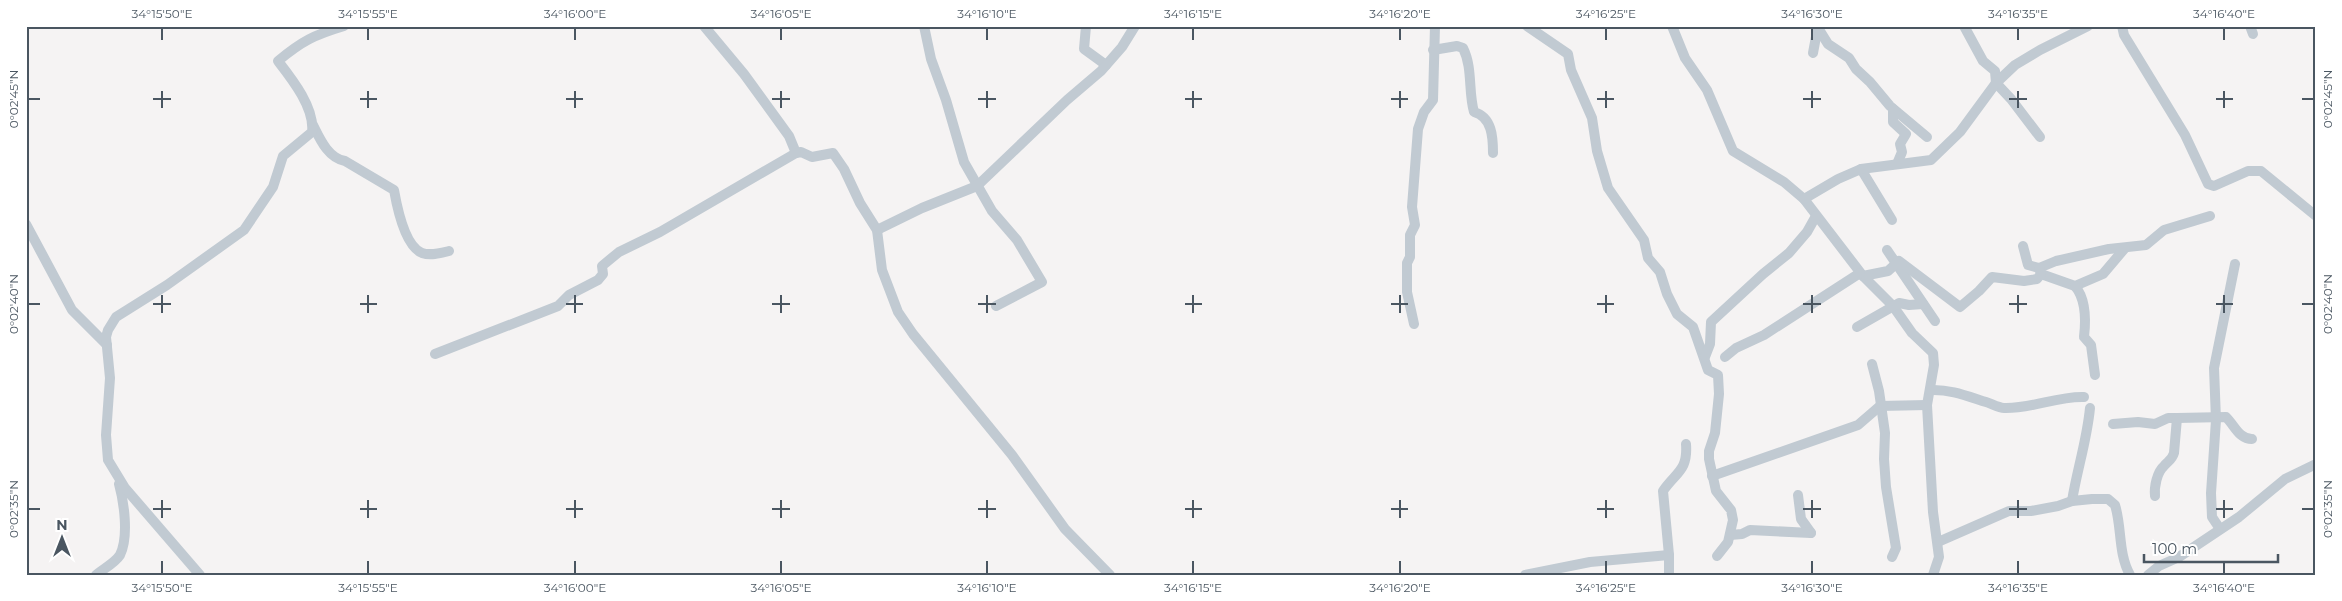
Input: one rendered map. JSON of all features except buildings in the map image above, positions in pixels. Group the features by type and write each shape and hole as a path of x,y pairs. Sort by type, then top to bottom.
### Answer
{"street":[{"path":"344,26 316,30 290,49 278,61 304,101 322,142 337,160 345,161 394,190 402,223 414,248 423,253 436,254 450,251"},
{"path":"704,26 744,74 789,136 796,153"},
{"path":"924,26 930,59 946,100 964,162 992,212 1017,240 1042,282 996,306"},
{"path":"1086,26 1084,49 1106,65"},
{"path":"876,230 922,208 977,186 1106,65 1122,47 1135,26"},
{"path":"1414,324 1407,292 1407,263 1410,257 1410,235 1415,225 1412,207 1418,129 1424,112 1433,100 1435,26"},
{"path":"1528,26 1568,54 1571,70 1592,118 1597,151 1608,188 1644,240 1648,258 1660,272 1667,294 1677,314 1693,327 1708,370 1718,375 1719,394 1715,433 1709,451 1716,491 1731,510 1733,520 1730,535 1717,556"},
{"path":"1672,26 1685,58 1707,90 1733,150 1784,182 1804,199 1862,275 1893,306 1912,333 1933,353 1934,365 1927,405 1933,512 1939,557 1932,575"},
{"path":"1964,26 1983,61 1995,71 1996,84 2011,99 2040,137"},
{"path":"1804,199 1861,168 1931,160 1960,132 1996,84 2015,65 2087,26"},
{"path":"2122,26 2124,35 2188,140 2208,184 2214,186 2248,171 2261,171 2316,216"},
{"path":"1813,53 1814,38 1818,27"},
{"path":"1818,27 1828,44 1849,58 1856,69 1893,108 1927,137"},
{"path":"1434,50 1449,46 1463,48 1471,79 1474,112 1484,116 1488,122 1492,134 1493,153"},
{"path":"1893,108 1893,122 1906,134 1900,144 1902,152 1897,164"},
{"path":"200,575 117,476 108,460 106,448 110,378 107,345 108,330 116,317 167,285 244,230 273,187 283,156 311,134 312,122"},
{"path":"435,354 558,306 580,288 598,280 603,274 602,266 619,252 660,232 796,153 801,152 812,157 833,153 844,168 860,203 876,230 882,270 898,312 913,334 1012,455 1065,530 1110,575"},
{"path":"1861,168 1892,220"},
{"path":"1705,357 1710,344 1710,322 1788,253 1807,232 1816,216"},
{"path":"1725,357 1736,348 1764,335 1862,275 1888,272 1899,261 1960,307 1979,291 1992,276 2024,281 2037,280 2040,271 2056,261 2109,249 2146,245 2164,230 2210,216"},
{"path":"26,224 51,274 72,310 107,345"},
{"path":"2023,246 2028,265 2075,286 2082,300 2085,321 2084,337 2091,344 2095,375"},
{"path":"2075,286 2103,274 2125,248"},
{"path":"1886,250 1935,321"},
{"path":"2220,529 2212,517 2211,493 2216,416 2214,368 2235,264"},
{"path":"1857,327 1899,303 1909,305 1923,304"},
{"path":"1872,364 1879,391 1885,434 1886,487 1896,548 1892,557"},
{"path":"1930,390 1946,389 2004,408 2043,404 2057,399 2084,397"},
{"path":"1712,476 1858,425 1880,406 1927,405"},
{"path":"2072,501 2077,469 2088,428 2090,408"},
{"path":"2113,424 2138,422 2155,424 2168,418 2226,417 2241,436 2245,439 2252,439"},
{"path":"2154,496 2154,487 2161,467 2172,459 2174,453 2177,418"},
{"path":"1669,575 1663,490 1683,468 1687,458 1686,444"},
{"path":"2148,575 2158,566 2179,558 2245,513 2285,479 2316,464"},
{"path":"117,476 125,518"},
{"path":"1730,535 1742,534 1750,530 1811,533 1801,519 1798,495"},
{"path":"1938,542 2002,513 2052,507 2072,501 2105,498 2115,504 2119,519 2123,558 2130,575"},
{"path":"96,575 120,555 125,518 130,505 144,510 154,521"},
{"path":"1525,575 1590,562 1669,555"}]}
